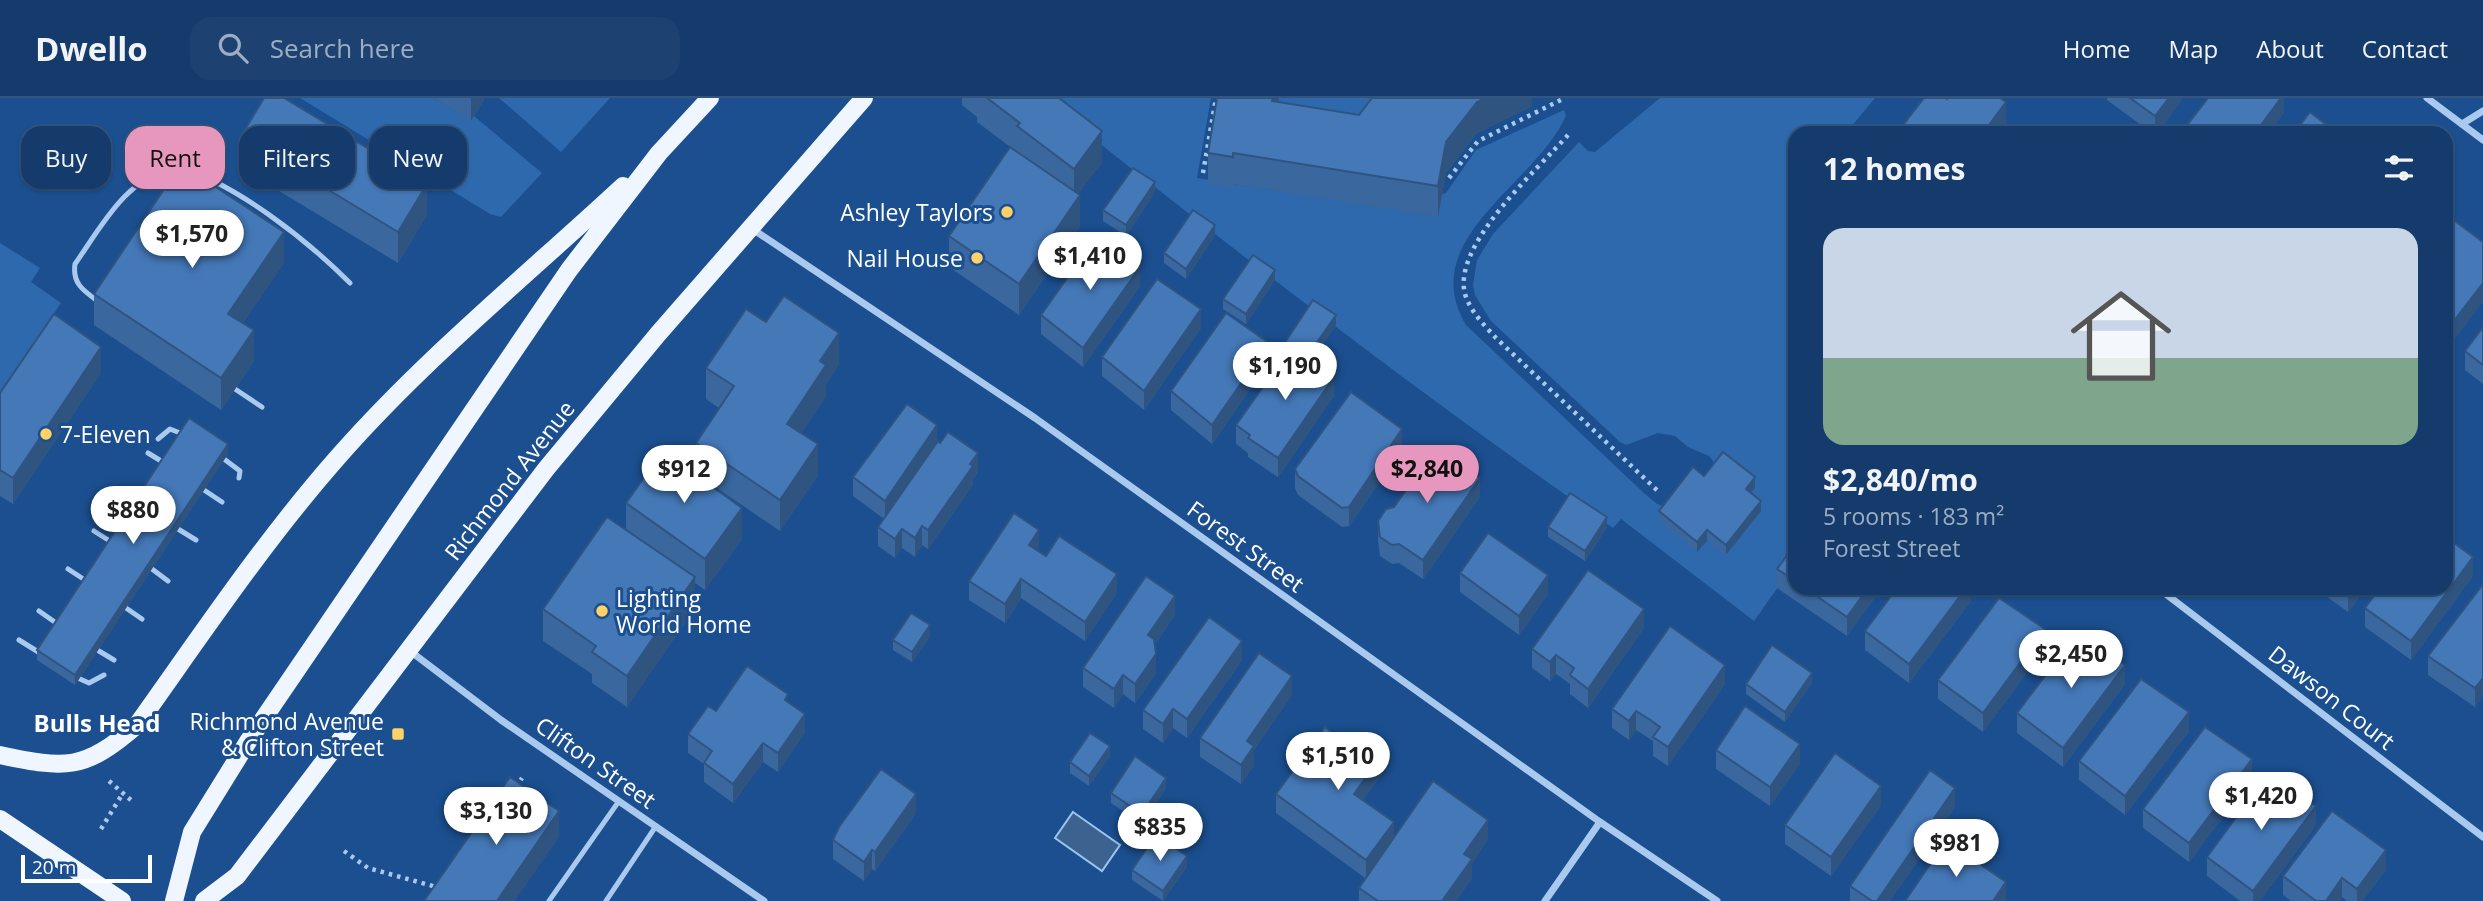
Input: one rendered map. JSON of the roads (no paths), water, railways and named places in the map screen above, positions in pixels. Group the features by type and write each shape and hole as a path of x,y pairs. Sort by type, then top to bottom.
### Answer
{"main road":[{"path":"0,755 53,766 83,762 113,746 137,725 249,568 338,457 442,351 659,153 710,98"},
{"name":"Richmond Avenue","path":"204,901 237,876 546,469 864,98"},
{"path":"174,901 192,832 248,740 569,270 659,153"},
{"path":"0,819 122,901"}],"street":[{"path":"2427,98 2483,141"},
{"path":"2462,124 2483,111"},
{"name":"Forest Street","path":"750,228 1035,418 1600,822 1717,901"},
{"name":"Dawson Court","path":"2167,595 2483,838"},
{"name":"Clifton Street","path":"409,651 501,720 764,901"},
{"path":"1545,901 1600,822"}],"lane":[{"path":"106,307 76,283 73,275 75,264 123,196 139,182 175,166 215,182 302,239 350,283"},
{"path":"235,389 262,407"},
{"path":"158,439 170,429 185,435"},
{"path":"148,453 166,464"},
{"path":"224,459 240,471 239,478"},
{"path":"204,490 222,502"},
{"path":"121,492 140,504"},
{"path":"178,529 196,540"},
{"path":"94,531 113,543"},
{"path":"68,569 88,582"},
{"path":"152,569 168,581"},
{"path":"126,608 142,619"},
{"path":"39,611 60,625"},
{"path":"19,640 41,654"},
{"path":"99,650 114,660"},
{"path":"80,679 89,683 104,675"},
{"path":"549,901 619,801"},
{"path":"606,901 656,826"}],"place":[{"name":"Ashley Taylors","path":"1007,212"},
{"name":"Nail House","path":"977,258"},
{"name":"7-Eleven","path":"46,434"},
{"name":"Lighting World Home","path":"602,611"},
{"name":"Richmond Avenue & Clifton Street","path":"398,734"}],"district":[{"name":"Bulls Head","path":"97,722"}]}
